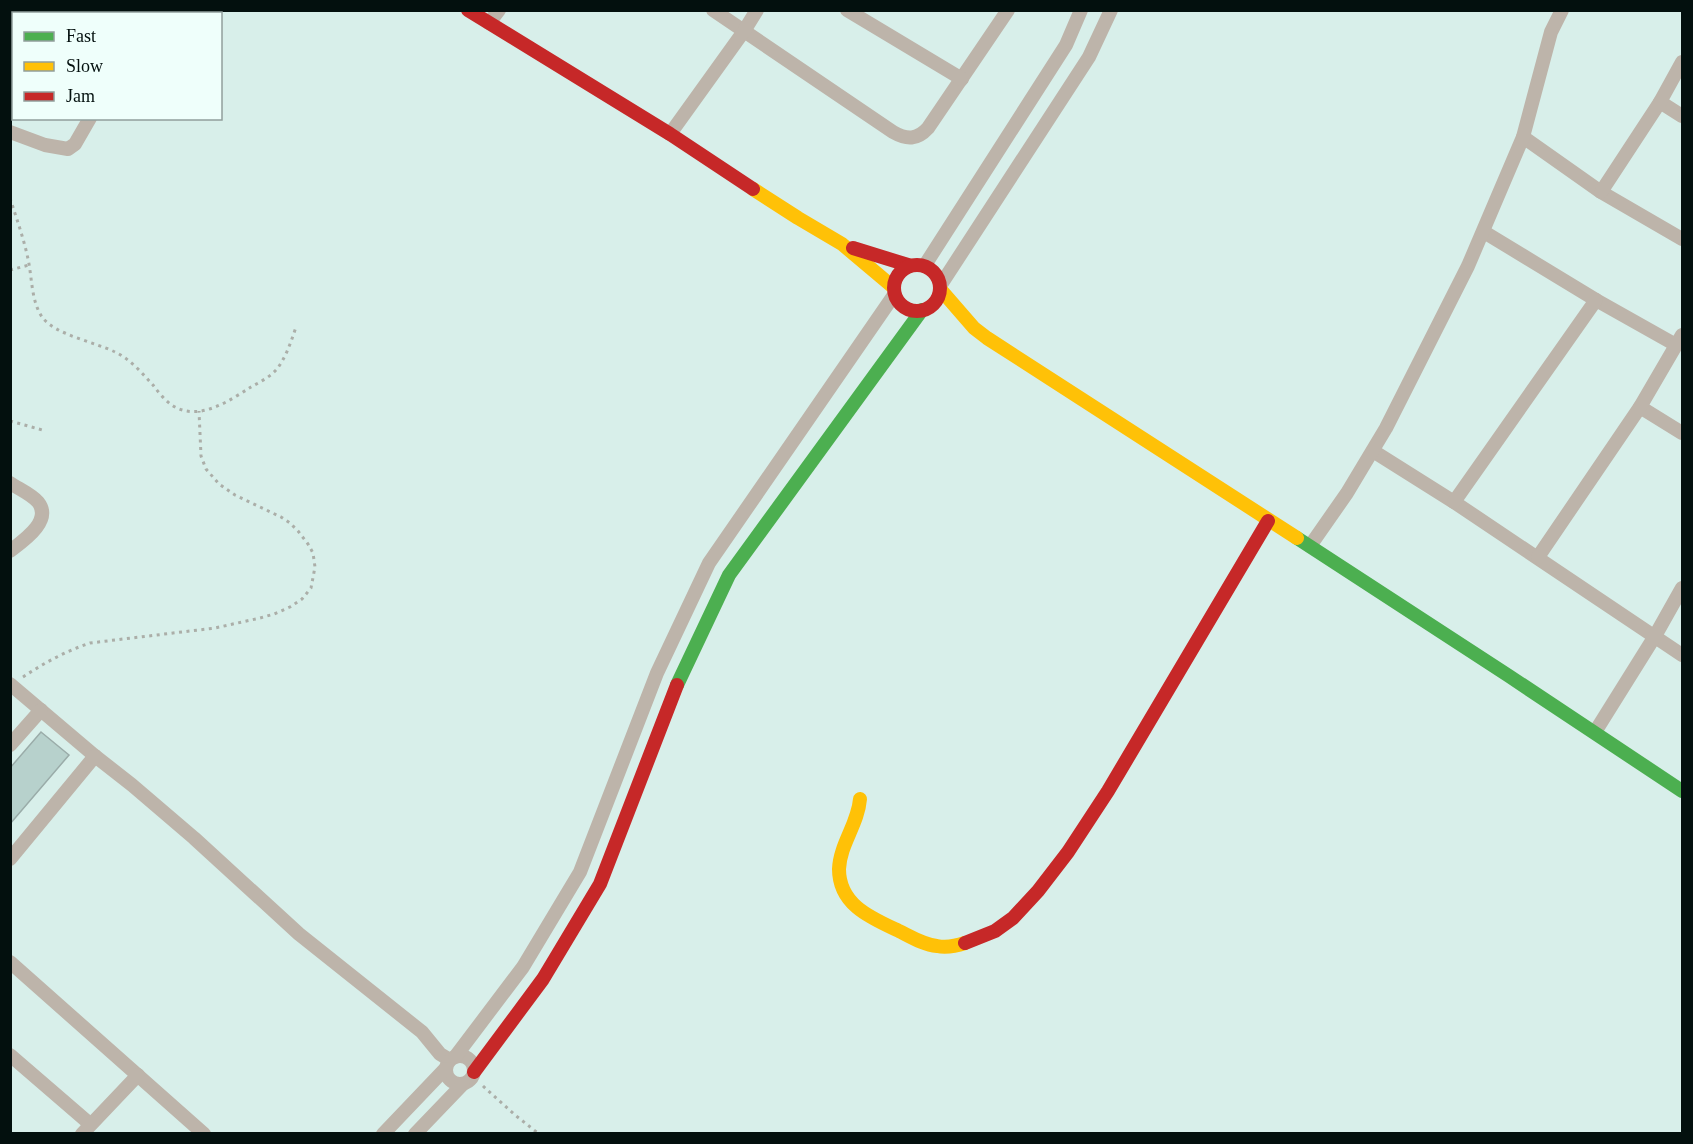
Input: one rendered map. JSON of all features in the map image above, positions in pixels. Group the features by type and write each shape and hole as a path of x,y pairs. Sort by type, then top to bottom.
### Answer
{"street":[{"path":"468,10 670,134 842,244 893,291 899,303 907,309 926,309 974,328"},
{"path":"489,23 499,10"},
{"path":"713,10 905,138 916,137 923,133 1008,10"},
{"path":"670,134 757,10"},
{"path":"847,10 962,79"},
{"path":"925,265 1066,45 1081,10"},
{"path":"415,1134 470,1078 543,979 600,884 677,684 729,575 926,309 937,300 941,286 1089,57 1111,10"},
{"path":"1310,546 1373,451 1447,310 1484,231 1523,137 1551,32 1562,10"},
{"path":"1601,192 1660,102 1683,62"},
{"path":"1660,102 1683,116"},
{"path":"10,132 45,145 68,149 75,144 89,120"},
{"path":"1523,137 1601,192 1683,239"},
{"path":"1484,231 1596,300 1679,340 1640,407 1538,557"},
{"path":"842,244 908,265 925,265 936,273 941,286 974,328 987,338 1310,546 1683,791"},
{"path":"383,1134 450,1062 523,967 580,872 657,673 709,563 893,291 895,278 900,270 908,265"},
{"path":"1454,502 1596,300"},
{"path":"1640,407 1683,433"},
{"path":"1373,451 1538,557 1683,655"},
{"path":"10,483 39,504 42,515 40,523 31,534 10,551"},
{"path":"860,799 839,864 845,895 856,907 881,922 935,946 964,943 1004,925 1020,912 1060,863 1105,795 1268,520"},
{"path":"1595,732 1683,588"},
{"path":"11,684 194,838 299,934 422,1032 440,1054 450,1062"},
{"path":"10,745 41,710"},
{"path":"13,852 95,756"},
{"path":"10,962 138,1075 188,1128 204,1134"},
{"path":"10,1055 86,1129 138,1075"},
{"path":"467,1058 474,1067 470,1078 458,1085 448,1079 450,1062 467,1058"}],"path":[{"path":"10,198 40,315 52,326 117,353 132,364 176,408 186,411 213,408 267,378 275,371 287,351 296,327"},
{"path":"10,270 29,265"},
{"path":"11,684 50,660 90,643 215,628 260,618 290,607 302,599 311,588 315,567 313,553 298,531 280,517 235,495 219,484 206,469 201,456 199,411"},
{"path":"10,421 46,431"},
{"path":"470,1078 489,1089 515,1115 539,1134"}],"building":[{"path":"41,732 69,755 10,824 10,768"}],"traffic: fast":[{"path":"677,685 729,575 922,310"},
{"path":"1297,538 1682,791"}],"traffic: slow":[{"path":"753,189 842,244 893,287"},
{"path":"941,290 974,328 987,338 1297,538"},
{"path":"860,799 859,808 840,860 840,881 844,892 858,909 922,942 944,947 965,943"}],"traffic: jam":[{"path":"468,10 670,134 753,189"},
{"path":"853,248 908,265"},
{"path":"917,265 933,272 940,288 933,304 917,311 901,304 894,288 901,272 917,265"},
{"path":"965,943 995,931 1013,918 1038,891 1068,852 1108,791 1268,521"},
{"path":"474,1072 543,979 600,884 677,685"}]}
